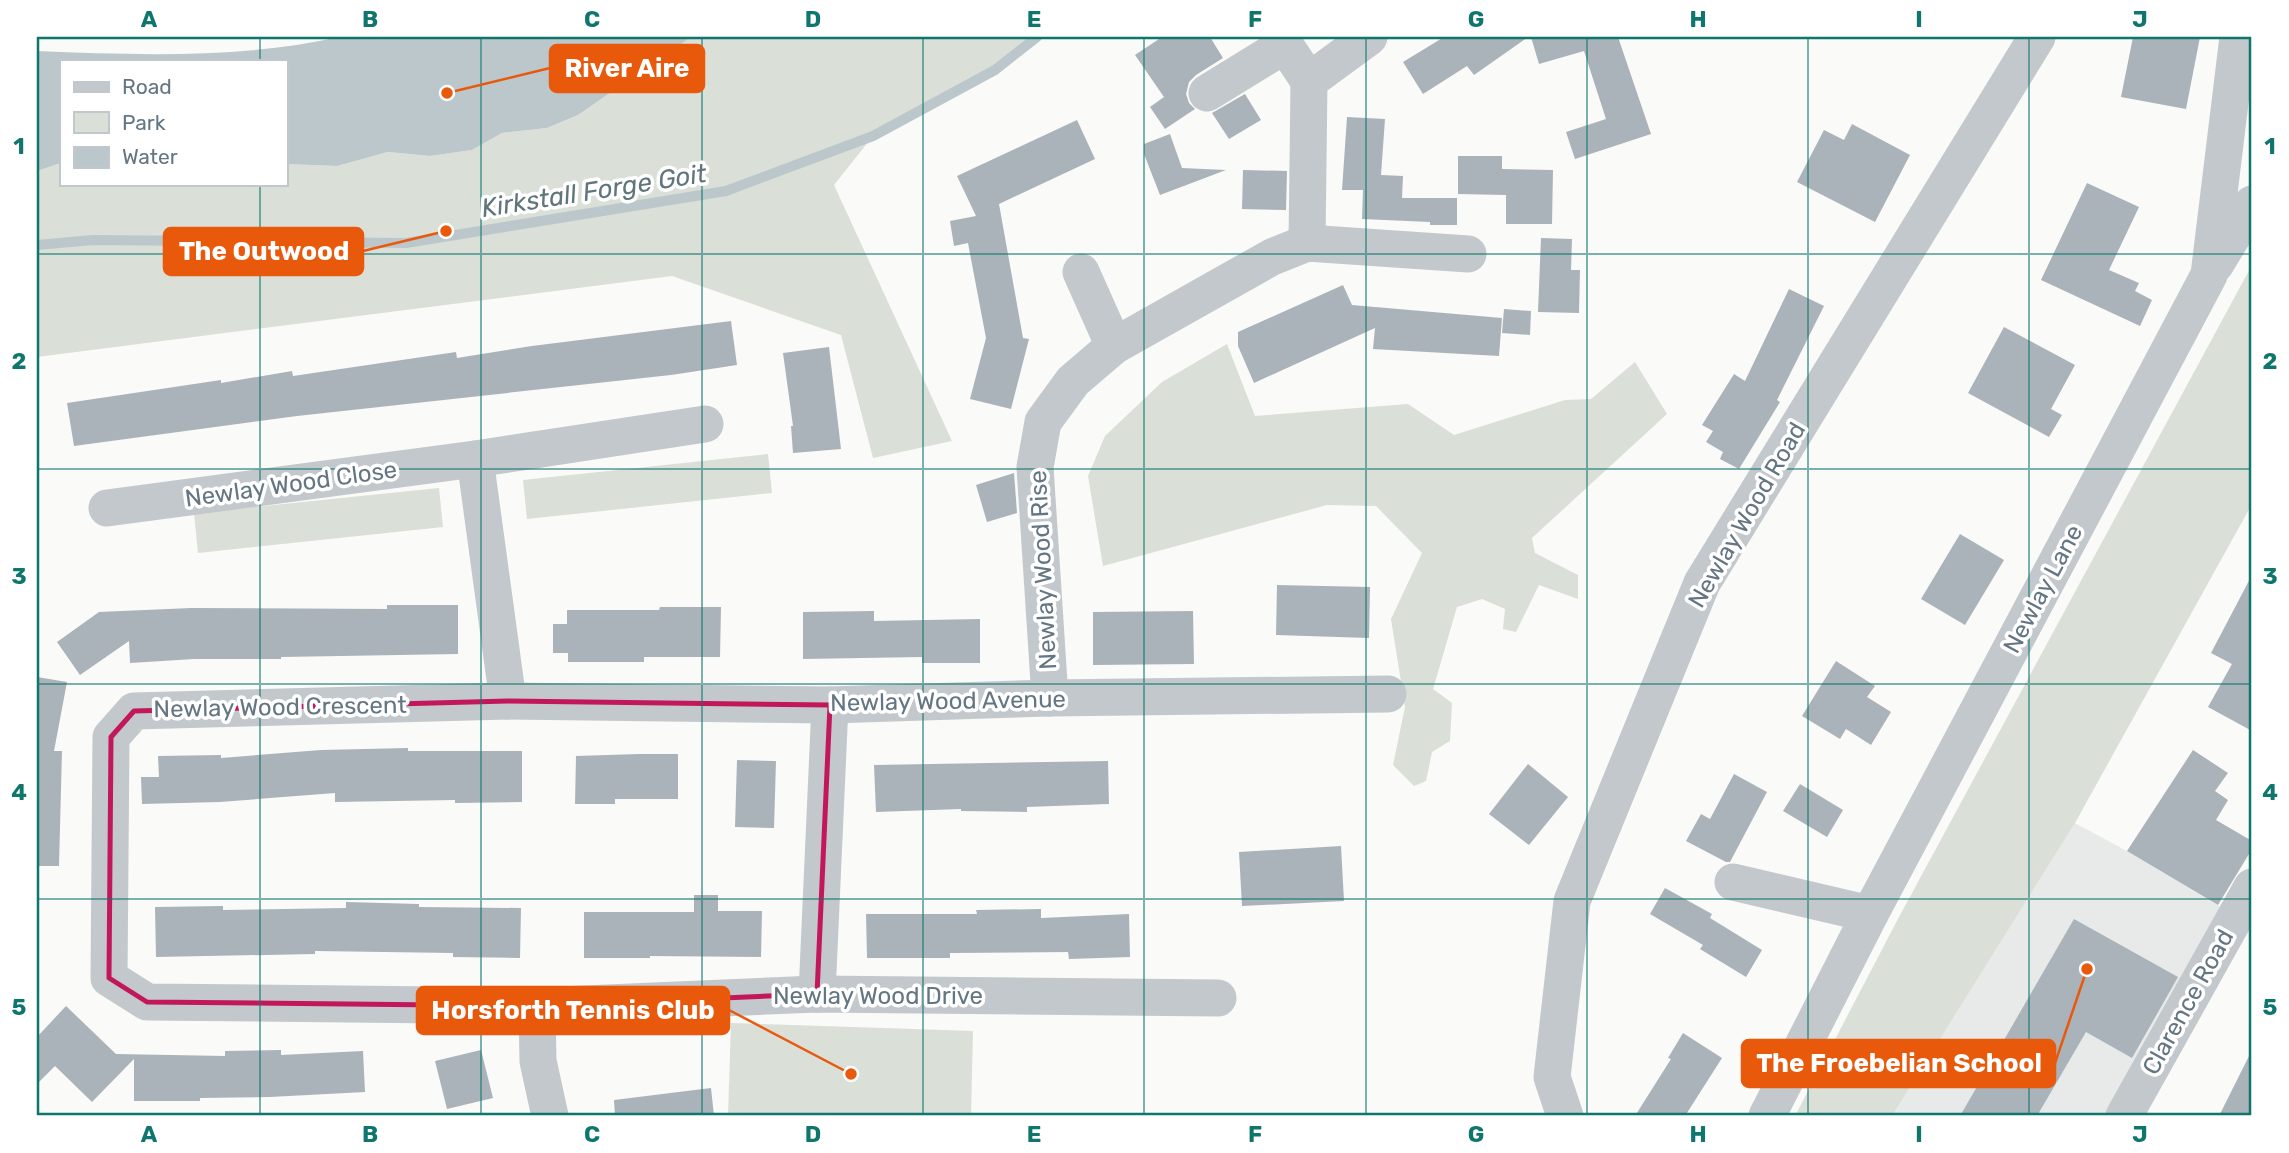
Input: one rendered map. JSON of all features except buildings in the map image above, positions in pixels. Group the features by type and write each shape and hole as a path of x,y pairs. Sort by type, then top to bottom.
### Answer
{"street":[{"path":"1309,81 1369,37"},
{"name":"Newlay Wood Road","path":"1565,1116 1552,1077 1572,901 1702,583 2038,37"},
{"name":"Newlay Lane","path":"1767,1116 1870,914 2209,275 2238,37"},
{"path":"1207,93 1285,45 1309,81 1307,243"},
{"path":"2209,275 2252,204"},
{"name":"Newlay Wood Rise","path":"1050,698 1035,467 1043,422 1073,380 1114,346 1272,257 1307,243 1468,254"},
{"path":"1081,272 1114,346"},
{"name":"Newlay Wood Close","path":"107,508 475,459 705,424"},
{"path":"475,459 508,701"},
{"name":"Newlay Wood Avenue","path":"508,701 830,705 1050,698 1388,694"},
{"name":"Newlay Wood Crescent","path":"508,701 134,711 111,737 109,978 147,1002 537,1006"},
{"path":"817,994 830,705"},
{"path":"1733,882 1870,914"},
{"name":"Clarence Road","path":"2124,1116 2252,887"},
{"name":"Newlay Wood Drive","path":"537,1006 817,994 1218,998"},
{"path":"537,1006 538,1061 551,1116"}],"highlighted area":[{"path":"508,701 830,705 817,994 537,1006 147,1002 109,978 111,737 134,711"}],"shaded area":[{"path":"2075,823 2222,908 2106,1116 1892,1116"}],"green space":[{"path":"691,37 1037,37 995,70 873,136 834,185 952,441 873,458 841,335 672,276 37,357 37,171 60,163 60,186 287,186 287,164 337,166 388,152 430,156 472,150 502,133 547,128 578,115"},
{"path":"2252,265 2252,504 2075,823 1892,1116 1795,1116 1899,917"},
{"path":"1227,344 1255,416 1408,404 1454,435 1565,400 1591,399 1635,362 1667,414 1532,538 1535,553 1578,575 1578,599 1539,585 1516,632 1503,629 1505,609 1482,599 1457,607 1433,689 1452,703 1450,741 1432,752 1426,781 1414,786 1393,765 1405,707 1391,619 1422,553 1376,506 1327,505 1103,566 1088,476 1105,436 1162,382"},
{"path":"768,454 772,493 527,519 523,480"},
{"path":"439,488 443,527 198,553 194,513"},
{"path":"731,1023 973,1031 971,1116 728,1116"}],"water":[{"path":"339,37 691,37 578,115 547,128 502,133 472,150 430,156 388,152 337,166 287,164 287,60 60,60 60,163 37,171 37,51 189,54 302,44"}],"waterway":[{"name":"Kirkstall Forge Goit","path":"37,245 93,240 406,243 726,191 873,136 995,70 1037,37"}],"place":[{"name":"River Aire","path":"447,93"},
{"name":"The Outwood","path":"446,231"},
{"name":"The Froebelian School","path":"2087,969"},
{"name":"Horsforth Tennis Club","path":"851,1074"}]}
